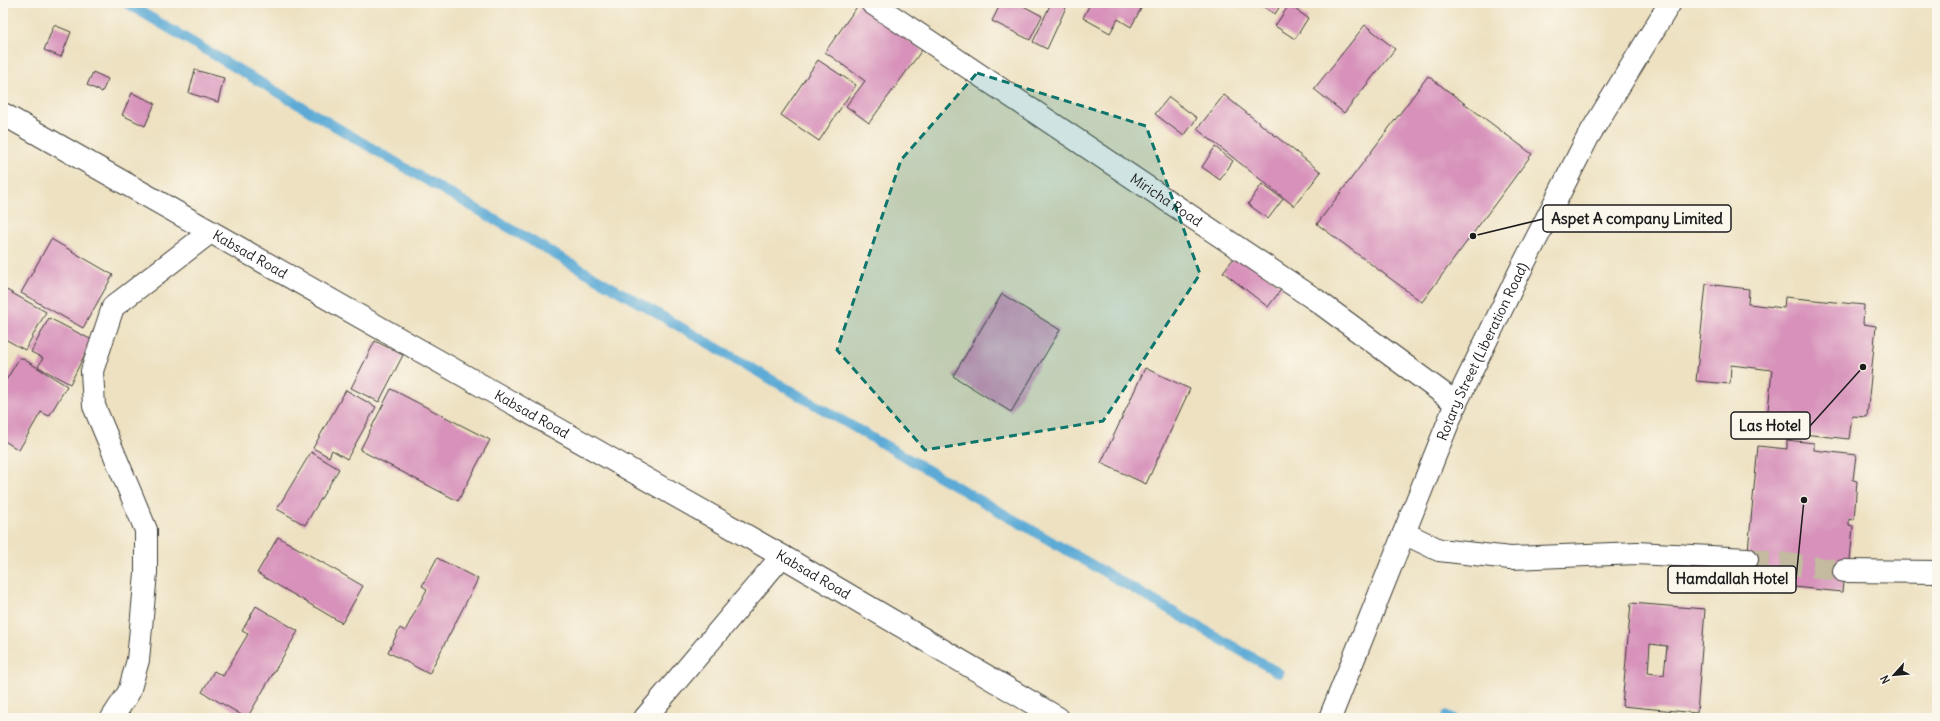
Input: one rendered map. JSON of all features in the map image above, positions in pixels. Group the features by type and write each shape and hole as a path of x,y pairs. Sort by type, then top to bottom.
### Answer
{"street":[{"name":"Miricha Road","path":"872,3 1316,300 1456,404"},
{"name":"Rotary Street (Liberation Road)","path":"1330,718 1456,404 1519,273 1588,137 1670,3"},
{"name":"Kabsad Road","path":"3,114 782,556 1058,718"},
{"path":"112,718 129,692 138,660 146,573 146,530 94,406 92,371 113,307 209,232"},
{"path":"1404,533 1439,550 1510,558 1637,553 1747,559"},
{"path":"644,718 782,556"},
{"path":"1844,571 1937,572"}],"highlighted area":[{"path":"977,73 1146,126 1200,274 1103,421 925,450 837,350 901,160"}],"building":[{"path":"1001,3 1018,3 1042,16 1030,40 992,21"},
{"path":"1051,3 1068,3 1047,49 1033,42"},
{"path":"1088,3 1144,3 1131,27 1118,19 1110,33 1083,18 1090,4"},
{"path":"1257,3 1282,3 1275,14"},
{"path":"859,4 922,50 869,123 846,106 865,81 825,52"},
{"path":"1289,5 1308,18 1295,39 1275,26"},
{"path":"54,25 71,32 61,57 44,50"},
{"path":"1365,25 1395,49 1344,113 1314,89"},
{"path":"818,60 856,85 819,141 781,115"},
{"path":"195,70 224,78 218,102 189,93"},
{"path":"93,72 108,79 102,92 87,85"},
{"path":"1428,76 1532,154 1422,302 1317,224"},
{"path":"132,93 155,103 145,126 122,115"},
{"path":"1224,95 1321,172 1294,206 1197,129"},
{"path":"1169,97 1197,118 1184,136 1155,114"},
{"path":"1215,147 1233,161 1220,180 1202,167"},
{"path":"1262,184 1283,199 1268,219 1248,204"},
{"path":"51,239 113,275 83,328 21,293"},
{"path":"1238,253 1283,287 1268,307 1223,272"},
{"path":"1706,284 1749,289 1748,304 1784,308 1785,297 1864,305 1863,324 1876,326 1867,417 1852,416 1849,439 1766,430 1772,370 1731,365 1730,384 1696,381"},
{"path":"3,288 46,312 25,350 3,338"},
{"path":"1002,294 1060,330 1011,412 953,376"},
{"path":"49,318 92,340 70,384 38,367 43,358 31,352"},
{"path":"375,341 403,355 379,402 351,388"},
{"path":"20,357 67,386 49,416 41,412 19,450 3,440 3,385"},
{"path":"1145,368 1190,389 1146,484 1101,463"},
{"path":"391,389 490,440 458,501 360,450"},
{"path":"346,390 376,407 347,459 332,450 329,457 313,448"},
{"path":"1787,440 1814,443 1814,450 1856,455 1853,480 1857,481 1854,520 1849,519 1849,525 1853,526 1850,561 1844,571 1842,592 1745,582 1758,446 1787,449"},
{"path":"311,452 339,469 305,525 277,509"},
{"path":"278,537 363,586 342,623 257,573"},
{"path":"437,558 478,579 429,674 388,652 400,628 405,631 427,589 422,586"},
{"path":"1631,603 1705,609 1697,713 1622,706","holes":["1650,644 1667,646 1664,675 1648,673"]},
{"path":"256,606 298,631 247,718 202,692 214,671 223,676 248,634 242,631"}],"waterway":[{"path":"126,3 409,170 1279,673"},
{"path":"1447,716 1453,718"}],"tunnel":[{"path":"1747,559 1844,571"}],"place":[{"name":"Aspet A company Limited","path":"1473,236"},
{"name":"Las Hotel","path":"1863,367"},
{"name":"Hamdallah Hotel","path":"1804,500"}]}
